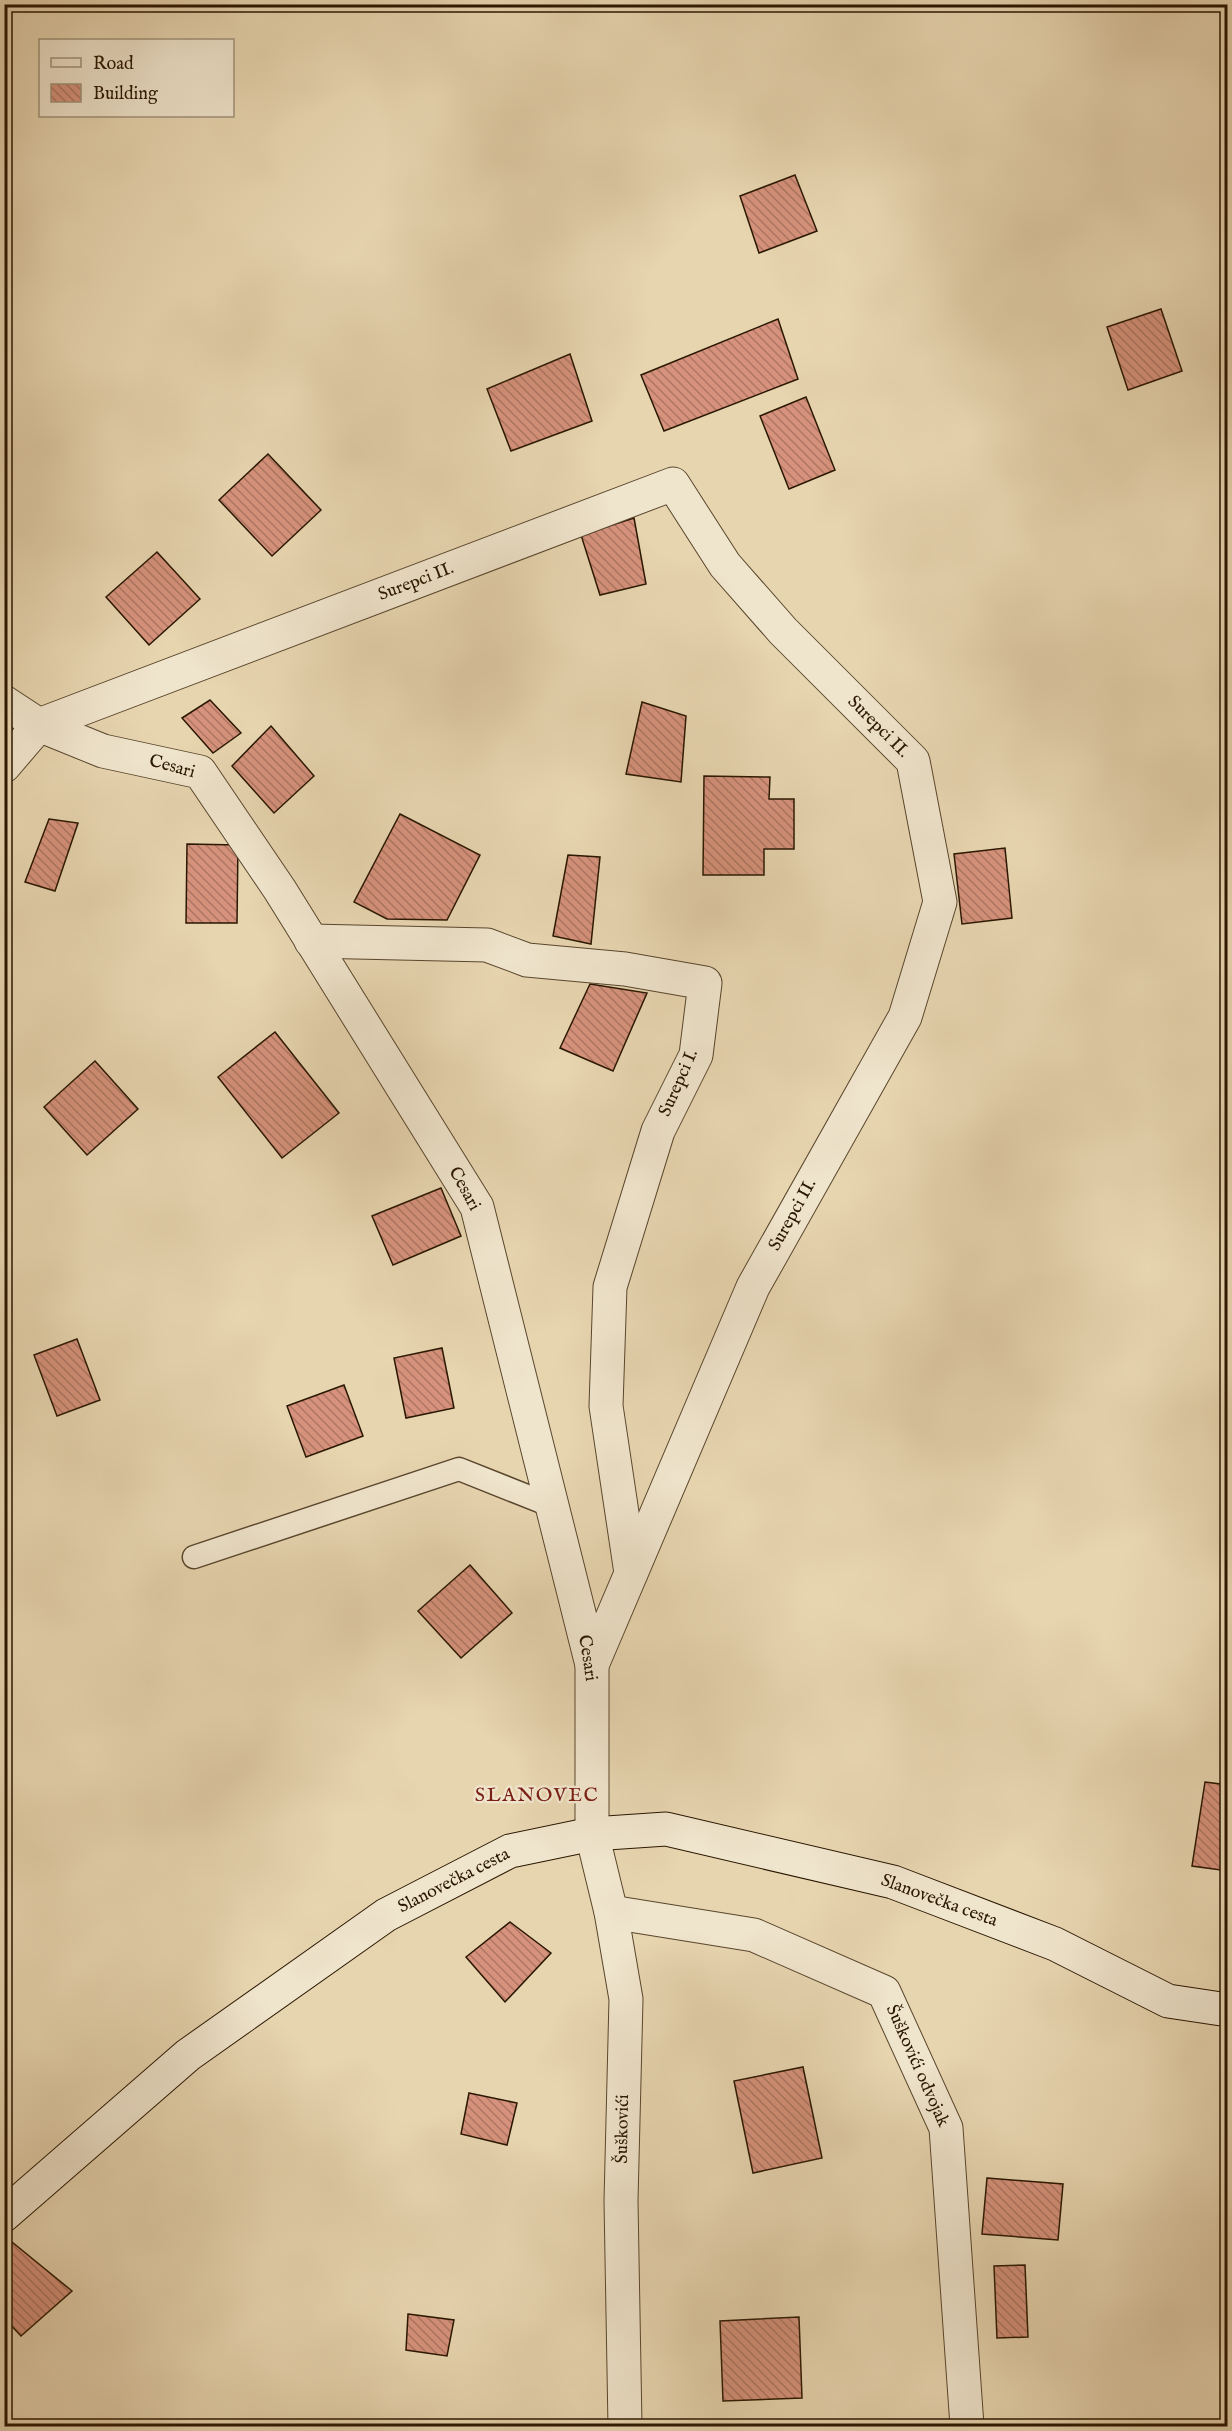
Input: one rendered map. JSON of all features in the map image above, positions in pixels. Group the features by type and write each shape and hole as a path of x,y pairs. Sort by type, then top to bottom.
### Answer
{"street":[{"name":"Surepci II.","path":"39,725 673,484 732,573 783,632 914,761 940,902 905,1017 753,1287 592,1665"},
{"name":"Cesari","path":"4,702 39,725 103,751 200,772 311,941 477,1207 592,1665 592,1834"},
{"path":"4,766 39,725"},
{"name":"Surepci I.","path":"311,941 487,945 527,960 625,969 705,983 696,1055 658,1131 610,1287 606,1406 631,1573"},
{"name":"Slanovečka cesta","path":"4,2216 188,2055 386,1915 510,1851 592,1834 666,1829 893,1882 1055,1944 1168,2001 1227,2010"},
{"name":"Šuškovići","path":"592,1834 610,1912 626,1999 621,2200 625,2427"},
{"name":"Šuškovići odvojak","path":"610,1912 754,1935 884,1992 946,2128 967,2427"}],"lane":[{"path":"194,1557 459,1469 552,1506"}],"building":[{"path":"795,175 817,231 759,253 740,196"},
{"path":"1161,309 1182,371 1128,390 1107,327"},
{"path":"778,319 798,379 664,431 641,375"},
{"path":"570,354 592,421 511,451 487,389"},
{"path":"806,397 835,470 789,489 760,416"},
{"path":"268,454 321,510 272,556 219,500"},
{"path":"634,518 646,584 600,595 581,535"},
{"path":"157,552 200,599 149,645 106,597"},
{"path":"210,700 241,733 213,753 182,718"},
{"path":"642,702 686,716 681,782 626,774"},
{"path":"271,726 314,776 274,813 232,766"},
{"path":"704,776 770,777 769,799 794,799 794,849 764,849 764,875 703,875"},
{"path":"400,814 480,855 447,920 387,919 354,902"},
{"path":"49,819 78,823 55,891 25,882"},
{"path":"187,844 238,845 237,923 186,923"},
{"path":"1005,848 1012,918 962,924 954,854"},
{"path":"568,855 600,857 591,944 553,936"},
{"path":"590,984 647,993 613,1071 560,1048"},
{"path":"275,1032 339,1113 282,1158 218,1077"},
{"path":"95,1061 138,1109 87,1155 44,1107"},
{"path":"441,1188 461,1236 393,1265 372,1216"},
{"path":"77,1339 100,1400 57,1416 34,1355"},
{"path":"442,1348 454,1408 406,1418 394,1358"},
{"path":"344,1385 363,1436 306,1457 287,1406"},
{"path":"470,1565 512,1613 461,1658 418,1611"},
{"path":"1205,1782 1228,1785 1228,1871 1192,1866"},
{"path":"510,1922 551,1953 505,2002 466,1957"},
{"path":"803,2067 822,2158 753,2173 734,2081"},
{"path":"469,2093 517,2103 507,2145 461,2134"},
{"path":"987,2178 1063,2184 1058,2240 982,2234"},
{"path":"12,2242 72,2291 21,2336 4,2318 4,2253"},
{"path":"1025,2265 1028,2337 997,2338 994,2266"},
{"path":"408,2314 454,2320 447,2356 406,2350"},
{"path":"799,2317 802,2398 723,2401 720,2321"}],"district":[{"name":"SLANOVEC","path":"537,1795"}]}
